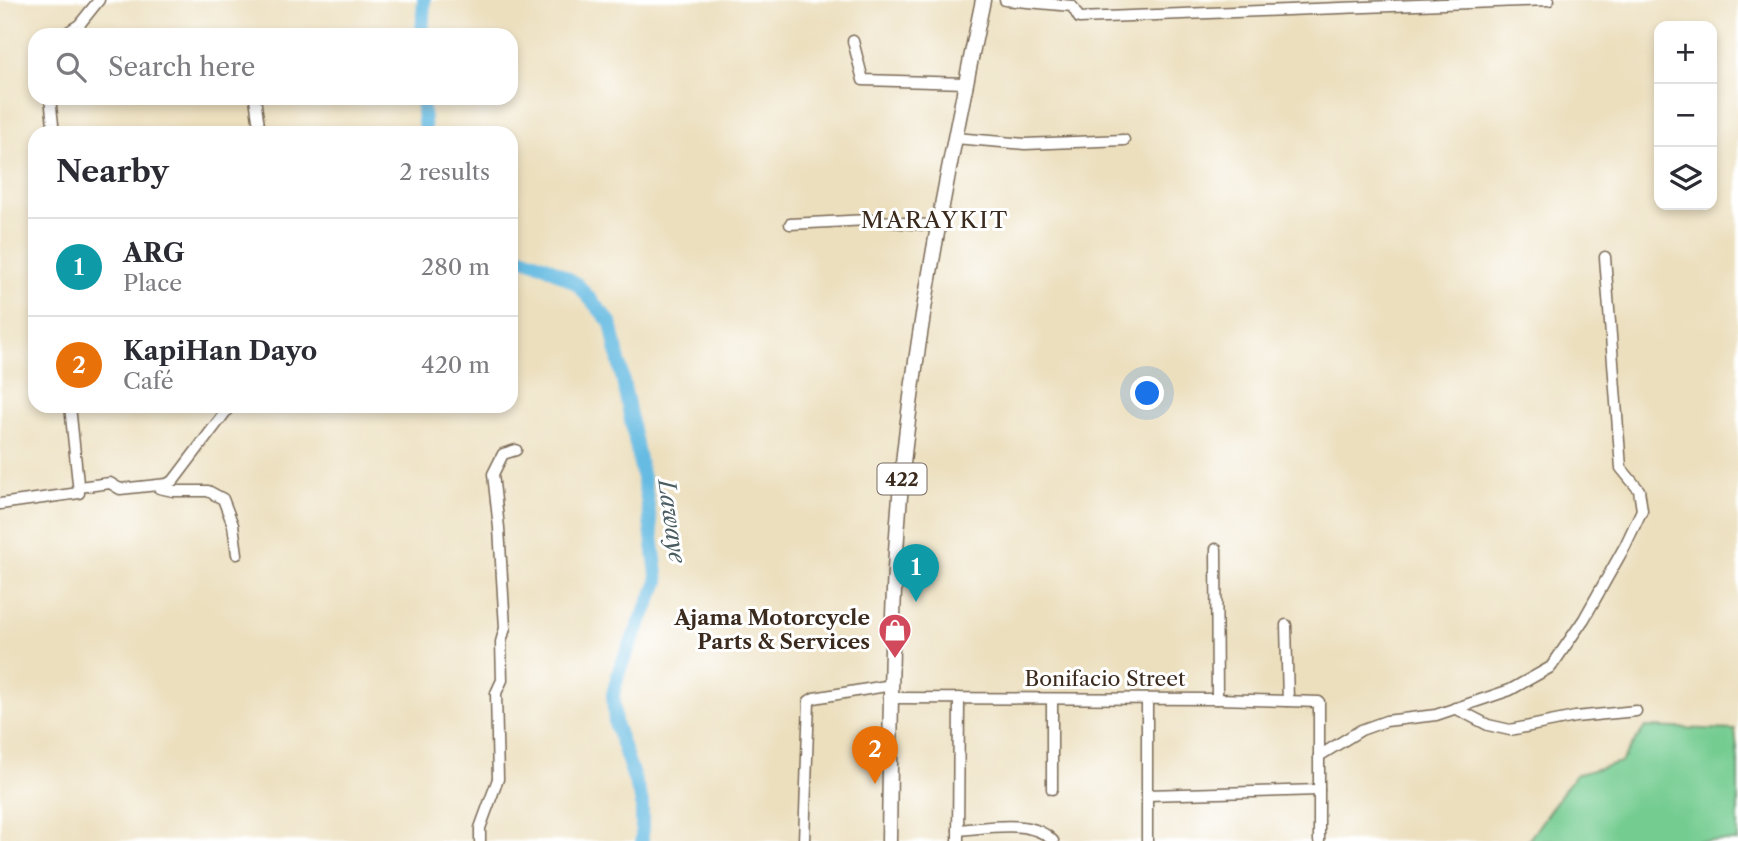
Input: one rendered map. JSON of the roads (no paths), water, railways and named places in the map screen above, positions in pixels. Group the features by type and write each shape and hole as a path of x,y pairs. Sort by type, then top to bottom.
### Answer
{"main road":[{"name":"422","path":"889,841 894,595 904,453 938,226 983,0"}],"street":[{"path":"73,28 99,0"},
{"path":"1005,0 1072,6 1079,18 1549,0"},
{"path":"853,41 863,80 966,83"},
{"path":"51,105 53,126"},
{"path":"256,105 259,126"},
{"path":"955,138 1025,144 1124,140"},
{"path":"790,224 868,220 938,226"},
{"path":"1319,841 1319,756 1361,730 1386,721 1436,715 1510,690 1551,667 1584,620 1625,547 1642,510 1639,489 1621,468 1605,257"},
{"path":"0,504 79,493 71,413"},
{"path":"79,487 110,483 120,489 153,486 174,480 225,413"},
{"path":"480,841 481,828 498,779 496,693 502,680 501,642 505,628 493,474 503,454 516,450"},
{"path":"153,486 173,491 208,491 223,499 233,525 237,554"},
{"path":"1216,549 1217,699"},
{"path":"1286,625 1288,701"},
{"name":"Bonifacio Street","path":"804,841 809,701 814,698 892,692 960,698 1319,702 1319,756"},
{"path":"960,698 958,836 1020,826 1047,834 1053,841"},
{"path":"1052,699 1052,789"},
{"path":"1147,699 1147,841"},
{"path":"1455,708 1488,724 1510,730 1576,717 1636,711"},
{"path":"1147,795 1319,790"}],"waterway":[{"name":"Lawaye","path":"422,28 424,0"},
{"name":"Lawaye","path":"423,105 424,126"},
{"name":"Lawaye","path":"518,256 548,267 577,284 611,323 647,498 658,582 620,668 613,694 615,723 642,802 642,841"}],"place":[{"name":"ARG","path":"916,602"},
{"name":"Ajama Motorcycle Parts & Services","path":"895,660"},
{"name":"KapiHan Dayo","path":"875,784"}],"district":[{"name":"MARAYKIT","path":"935,220"}]}
